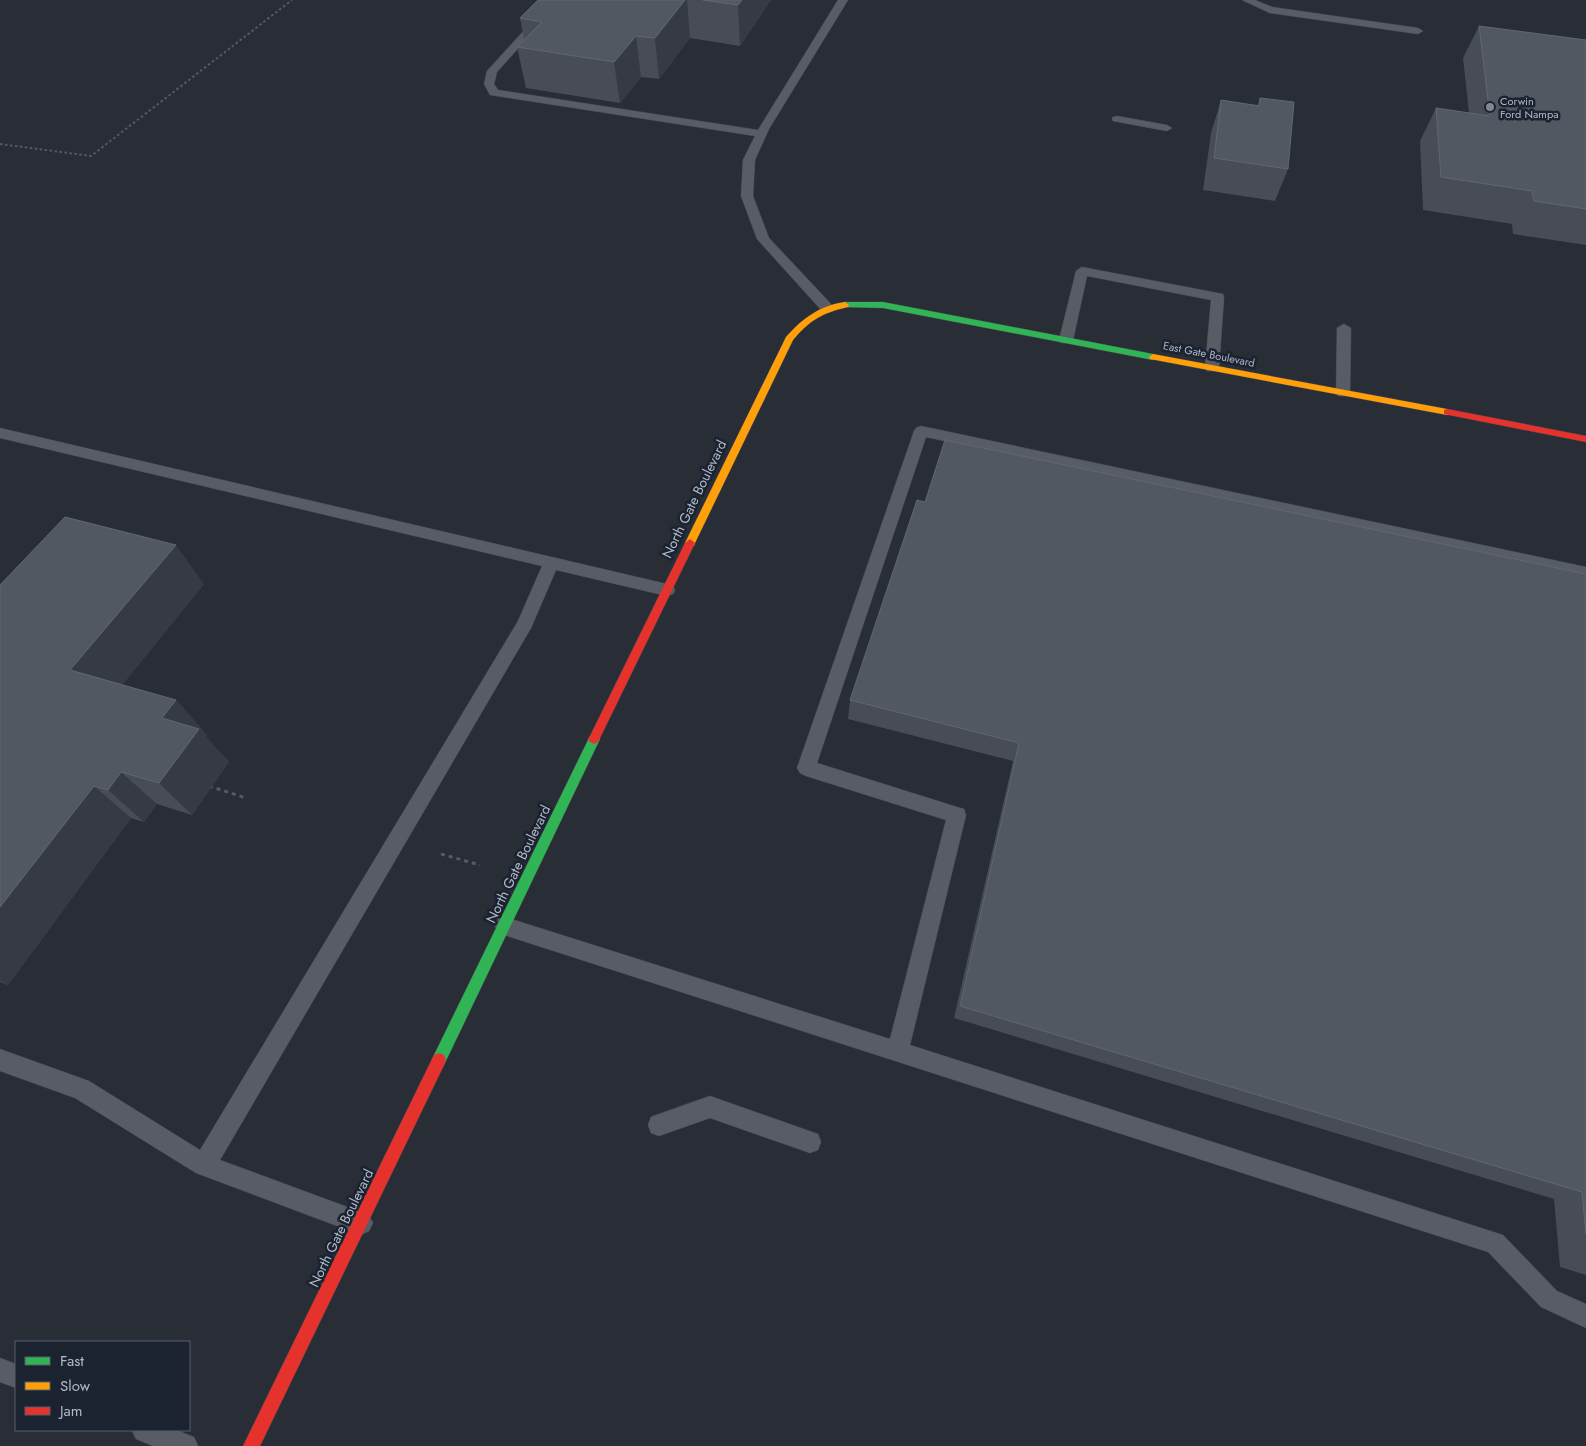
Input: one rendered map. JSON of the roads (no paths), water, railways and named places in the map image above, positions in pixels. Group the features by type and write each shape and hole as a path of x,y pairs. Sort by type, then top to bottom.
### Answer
{"street":[{"name":"East Gate Boulevard","path":"827,308 852,304 883,305 1586,439"},
{"name":"North Gate Boulevard","path":"251,1446 789,339 806,320 827,308"}],"lane":[{"path":"557,0 492,71 489,84 494,93 761,134"},
{"path":"827,308 763,239 747,196 749,160 761,134 843,0"},
{"path":"1247,0 1270,10 1418,31"},
{"path":"1117,120 1167,128"},
{"path":"1066,340 1082,271 1218,297 1212,368"},
{"path":"1343,393 1344,328"},
{"path":"898,1051 957,815 806,768 921,431 1586,573"},
{"path":"0,433 667,590"},
{"path":"204,1165 525,623 550,563"},
{"path":"505,926 1495,1243 1549,1299 1586,1316"},
{"path":"0,1060 81,1089 204,1165 361,1223"},
{"path":"660,1125 710,1107 810,1142"},
{"path":"0,1370 15,1376"},
{"path":"148,1431 185,1446"}],"place":[{"name":"Corwin Ford Nampa","path":"1490,107"}]}
